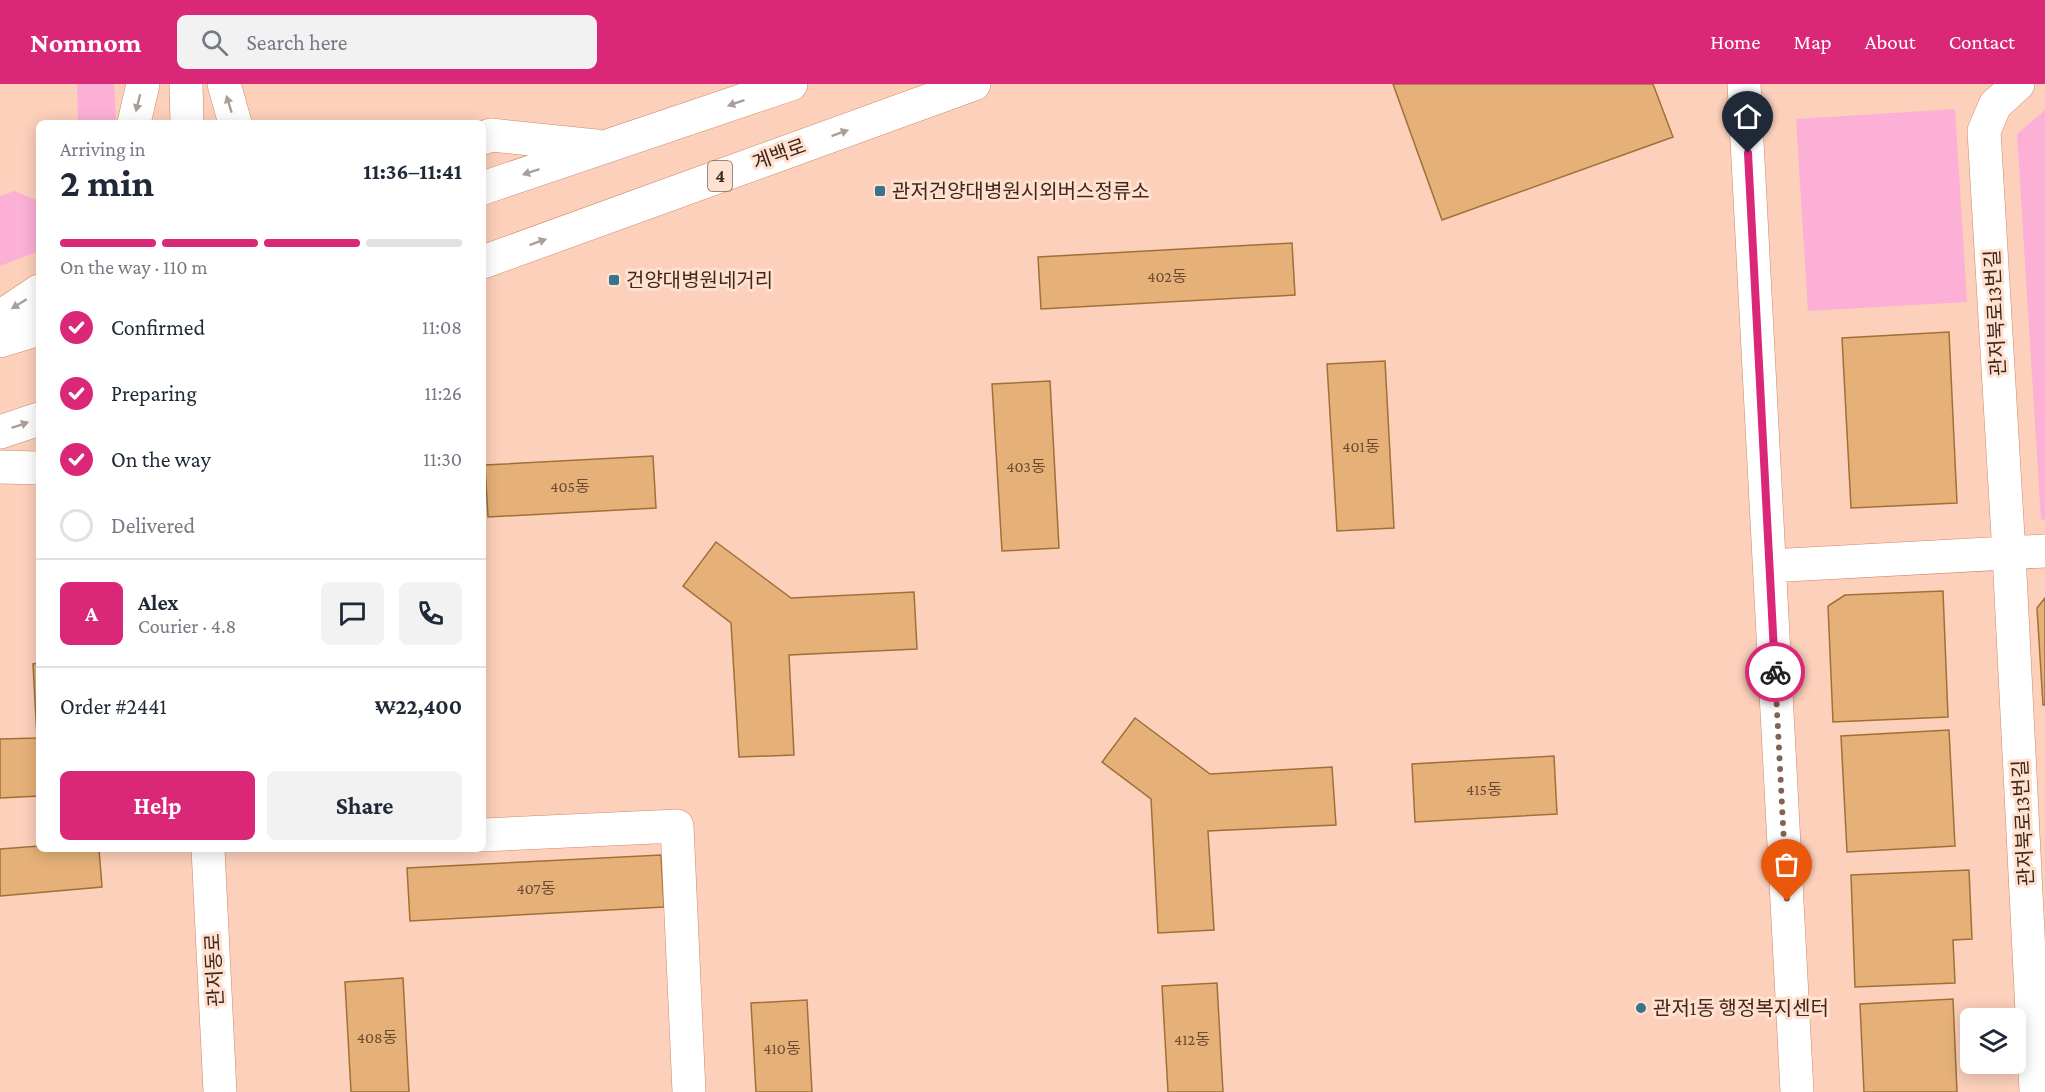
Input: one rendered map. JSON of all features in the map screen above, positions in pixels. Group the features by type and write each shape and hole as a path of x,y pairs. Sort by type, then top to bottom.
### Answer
{"street":[{"path":"135,120 143,84"},
{"path":"186,84 187,120"},
{"path":"224,84 234,120"},
{"path":"486,187 791,84"},
{"name":"계백로","path":"486,261 974,84"},
{"path":"1744,84 1797,1092"},
{"name":"관저북로13번길","path":"2018,84 1995,105 1984,131 2009,554 2036,1092"},
{"path":"486,137 491,135 606,147"},
{"path":"0,317 36,293"},
{"path":"0,341 36,330"},
{"path":"0,432 36,420"},
{"path":"0,467 36,468"},
{"path":"1770,566 2045,551"},
{"path":"486,835 677,826 689,1092"},
{"name":"관저동로","path":"208,852 219,1092"}],"shaded area":[{"path":"77,84 114,84 116,120 78,120"},
{"path":"1955,109 1967,302 1808,311 1796,119"},
{"path":"2045,110 2045,519 2041,520 2017,134"},
{"path":"14,191 36,200 36,252 0,266 0,196"}],"building":[{"path":"1393,84 1653,84 1673,137 1442,220"},
{"path":"1292,243 1295,295 1041,309 1038,257"},
{"path":"1949,332 1957,503 1851,508 1842,338"},
{"path":"1385,361 1394,528 1337,531 1327,364"},
{"path":"1050,381 1059,548 1002,551 992,384"},
{"path":"653,456 656,508 488,517 486,465"},
{"path":"716,542 791,598 914,592 917,649 789,655 794,755 739,757 731,623 683,586"},
{"path":"1943,591 1948,717 1833,722 1828,606 1845,595"},
{"path":"2045,598 2045,705 2043,705 2037,608"},
{"path":"33,664 36,664 36,720"},
{"path":"1135,718 1210,774 1332,767 1336,825 1208,831 1214,930 1158,933 1151,799 1102,762"},
{"path":"1949,730 1955,846 1847,852 1841,736"},
{"path":"36,738 36,796 0,798 0,739"},
{"path":"1554,756 1557,814 1415,822 1412,764"},
{"path":"36,846 36,852 99,852 102,887 0,896 0,849"},
{"path":"661,855 664,907 410,921 407,868"},
{"path":"1969,870 1972,939 1953,940 1955,983 1855,987 1851,875"},
{"path":"403,978 409,1092 351,1092 345,982"},
{"path":"1217,983 1223,1092 1168,1092 1162,986"},
{"path":"1953,999 1957,1092 1864,1092 1860,1004"},
{"path":"807,1000 812,1092 756,1092 751,1003"}],"way so far":[{"path":"1775,672 1787,901"}],"place":[{"name":"관저건양대병원시외버스정류소","path":"880,191"},
{"name":"건양대병원네거리","path":"614,280"},
{"name":"관저1동 행정복지센터","path":"1641,1008"}],"route":[{"path":"1748,153 1775,672"}]}
